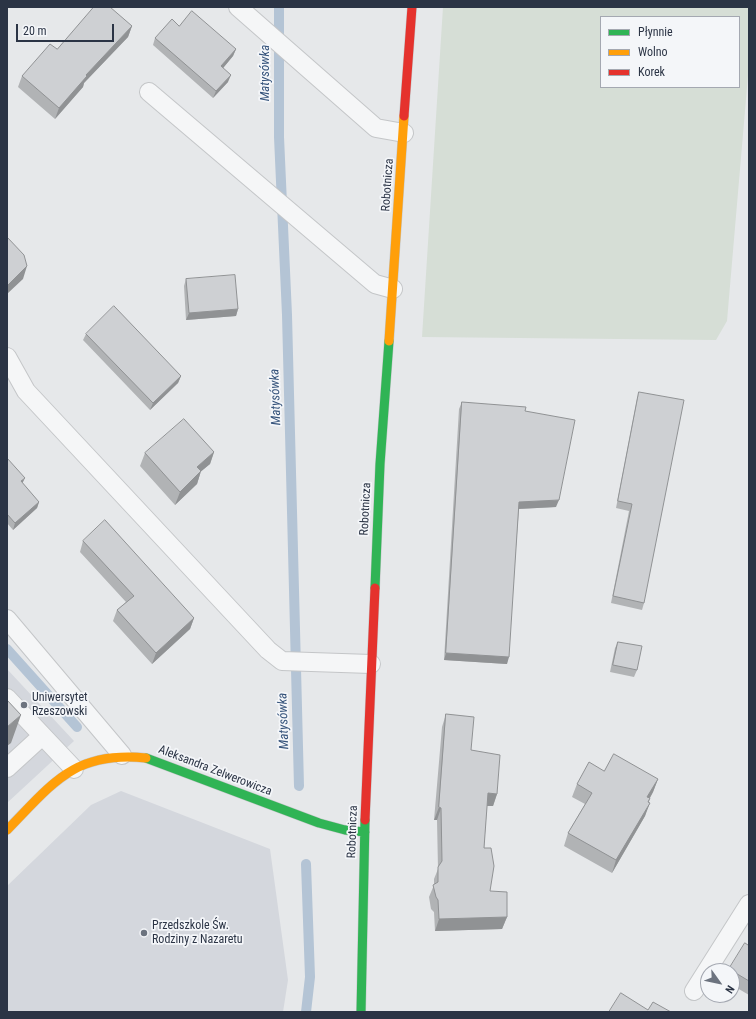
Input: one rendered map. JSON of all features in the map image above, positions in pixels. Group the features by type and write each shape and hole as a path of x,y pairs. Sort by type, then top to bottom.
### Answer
{"street":[{"name":"Robotnicza","path":"361,1012 365,832 380,464 412,7"},
{"name":"Aleksandra Zelwerowicza","path":"7,830 55,784 74,769 93,760 122,756 149,758 319,823 345,830 365,832"}],"lane":[{"path":"238,7 376,128 404,133"},
{"path":"149,92 375,284 393,289"},
{"path":"7,357 26,391 263,645 282,661 371,664"},
{"path":"7,619 122,756"},
{"path":"7,698 74,769"},
{"path":"7,768 42,736"},
{"path":"694,991 749,904"}],"shaded area":[{"path":"443,7 749,7 749,64 727,321 716,340 422,337"},
{"name":"Uniwersytet Rzeszowski","path":"7,669 74,741 7,803"},
{"name":"Przedszkole Św. Rodziny z Nazaretu","path":"121,791 270,849 288,980 283,1012 7,1012 7,886 91,805"}],"building":[{"path":"94,7 110,7 132,26 86,75 87,76 59,108 22,76 50,44 57,49"},
{"path":"192,11 236,49 221,66 231,75 216,91 155,38 172,19 179,26"},
{"path":"7,237 24,255 27,266 7,286"},
{"path":"235,275 238,309 189,313 186,279"},
{"path":"114,306 181,376 153,403 86,334"},
{"path":"639,392 684,400 644,603 613,596 632,504 618,501"},
{"path":"462,402 526,407 525,411 575,420 559,500 519,502 509,657 446,653"},
{"path":"184,419 214,452 197,467 201,471 180,492 145,453"},
{"path":"7,458 25,478 21,481 39,502 15,523 7,514"},
{"path":"105,520 194,618 156,653 117,610 134,596 83,541"},
{"path":"618,642 642,646 637,670 613,665"},
{"path":"7,700 21,715 7,727"},
{"path":"446,714 474,717 471,750 500,755 497,794 488,793 484,848 491,848 494,866 490,891 507,892 507,917 439,919 438,900 433,885 438,882 438,867 442,861 441,808 439,807"},
{"path":"614,754 658,779 647,797 650,798 648,802 650,803 616,860 568,833 592,793 577,784 589,762 604,771"},
{"path":"745,943 748,945 749,944 749,981 740,976 740,963 733,963"},
{"path":"621,993 648,1010 653,1002 671,1012 609,1012"}],"waterway":[{"name":"Matysówka","path":"279,7 279,137 287,315 299,786"},
{"path":"7,649 77,727"},
{"name":"Matysówka","path":"306,864 310,977 306,1012"}],"traffic: fast":[{"path":"375,588 380,464 389,341"},
{"path":"146,758 319,823 345,830 365,832"},
{"path":"361,1012 365,820"}],"traffic: slow":[{"path":"389,341 404,116"},
{"path":"7,830 52,785 83,765 100,760 121,757 146,758"}],"traffic: jam":[{"path":"404,116 412,7"},
{"path":"365,820 375,588"}],"place":[{"name":"Uniwersytet Rzeszowski","path":"24,705"},
{"name":"Przedszkole Św. Rodziny z Nazaretu","path":"144,933"}]}
